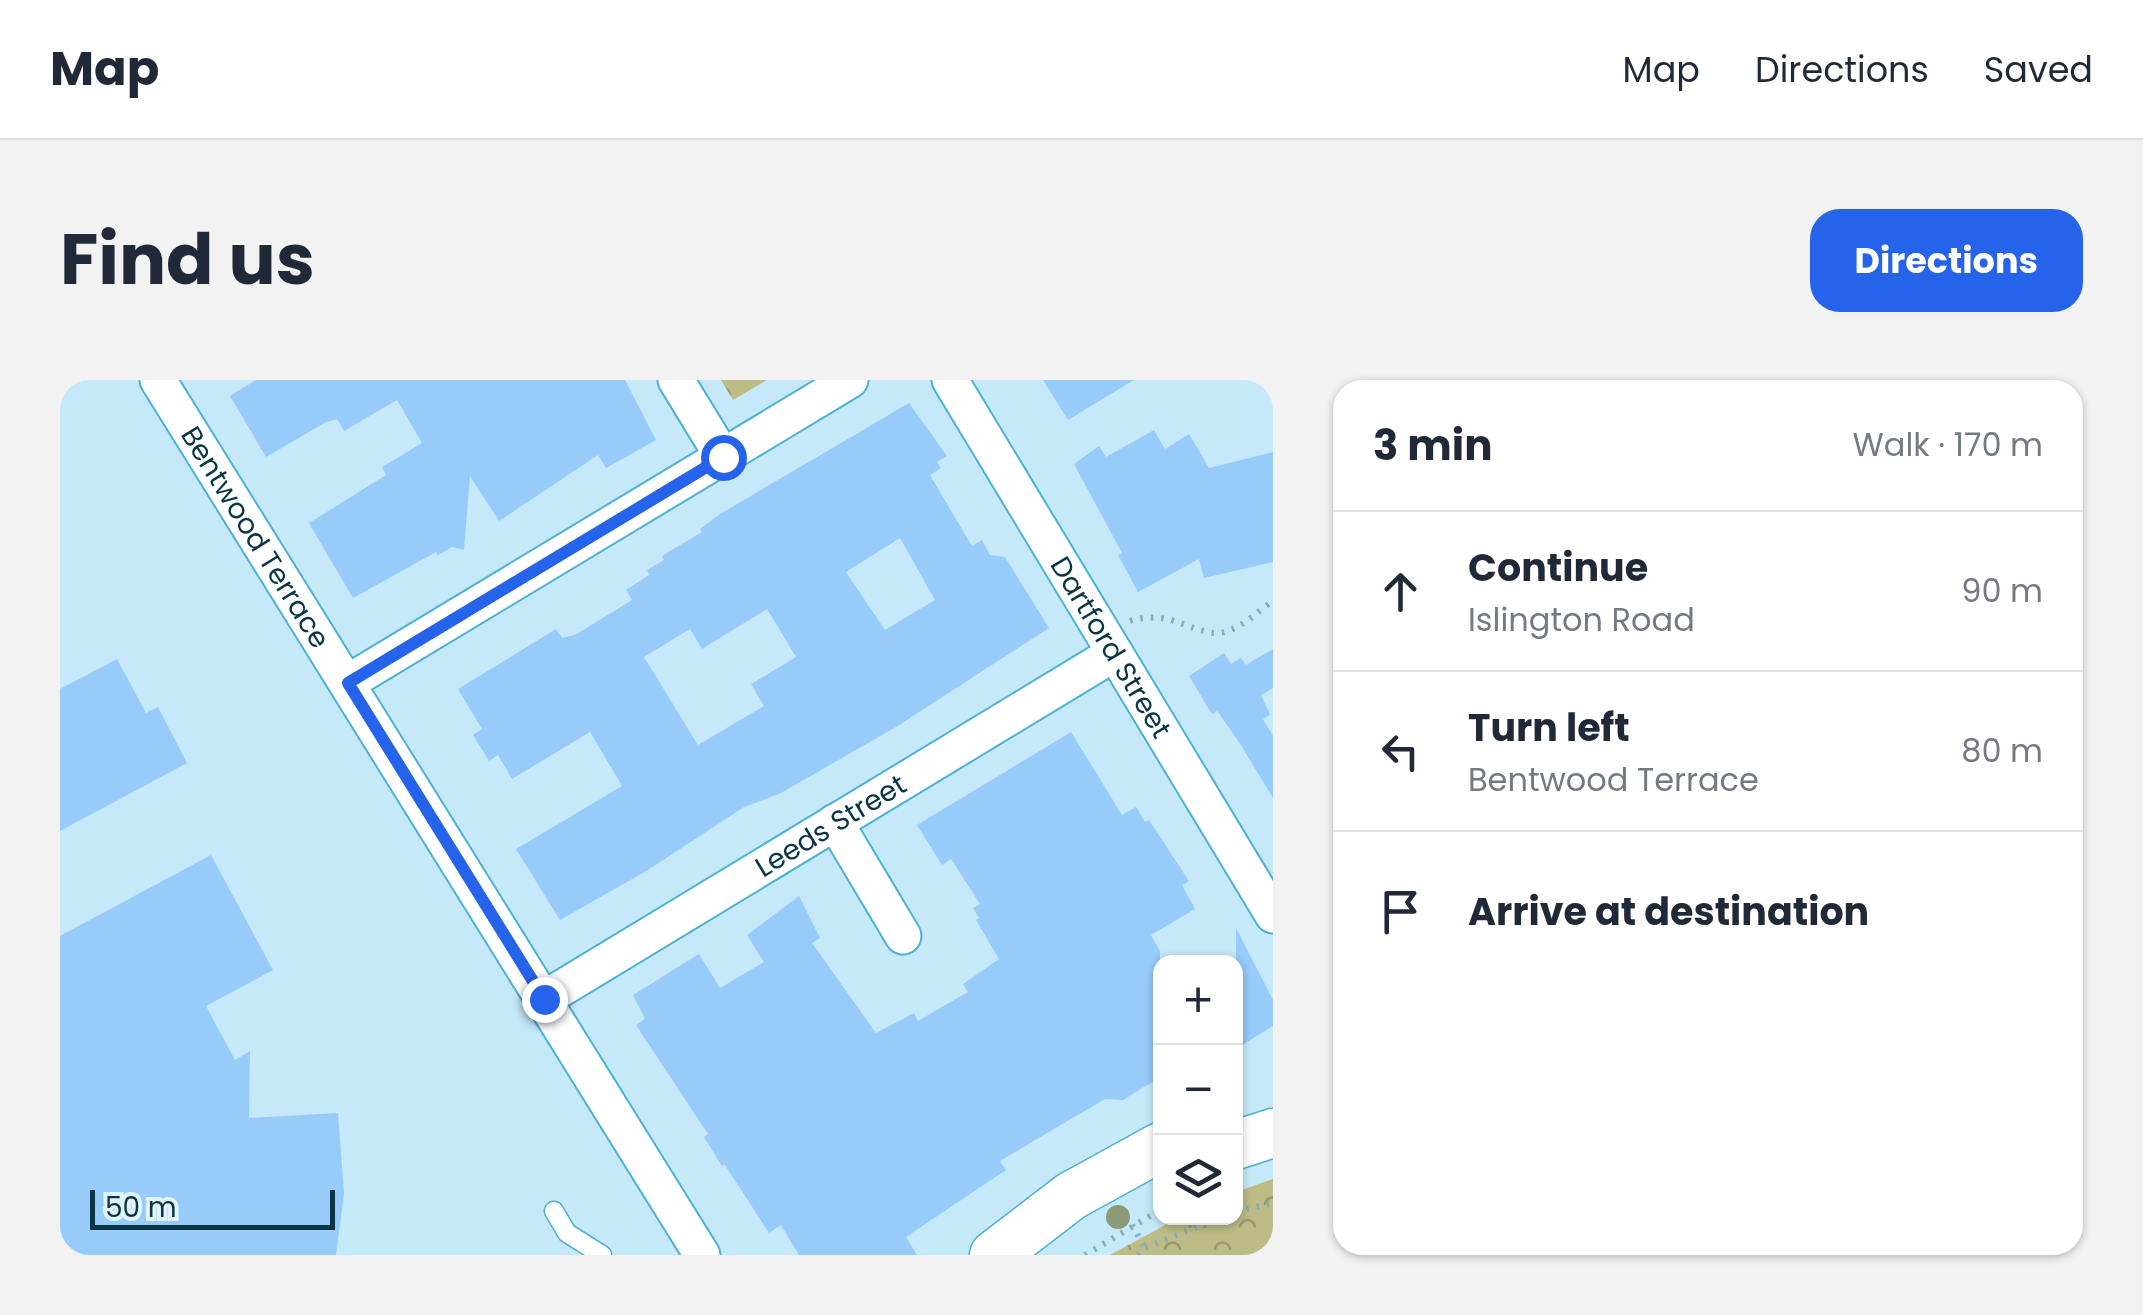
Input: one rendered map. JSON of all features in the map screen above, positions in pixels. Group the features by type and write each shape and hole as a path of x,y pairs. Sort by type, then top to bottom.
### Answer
{"street":[{"name":"Bentwood Terrace","path":"158,380 702,1255"},
{"path":"676,380 723,457"},
{"path":"348,683 850,380"},
{"name":"Dartford Street","path":"950,380 1115,640 1273,915"},
{"name":"Leeds Street","path":"544,999 834,822 1115,640"},
{"path":"834,822 903,936"},
{"path":"1243,1116 1273,1106"},
{"path":"1243,1143 1273,1133"},
{"path":"994,1255 1071,1196 1153,1151"},
{"path":"1031,1255 1094,1210 1153,1180"}],"lane":[{"path":"554,1212 567,1234 602,1255"}],"path":[{"path":"1115,640 1159,616 1220,633 1240,625 1273,601"},
{"path":"1243,1210 1273,1203"},
{"path":"1085,1255 1153,1214"},
{"path":"1132,1225 1145,1248"},
{"path":"1138,1255 1145,1248 1202,1225"}],"green space":[{"path":"721,380 767,380 733,400"},
{"path":"1273,1179 1273,1255 1110,1255 1165,1225 1243,1225 1243,1190"}],"building":[{"path":"256,380 625,380 656,440 606,468 598,455 499,521 470,476 464,550 452,547 438,555 436,552 353,598 309,523 386,475 382,467 422,443 397,400 344,431 337,419 326,422 266,457 230,396"},
{"path":"1043,380 1134,380 1068,420"},
{"path":"909,403 947,456 937,462 941,468 930,475 972,546 982,540 990,555 1005,557 1049,628 896,727 781,793 744,807 648,870 560,920 516,849 622,786 590,732 512,779 498,755 489,761 473,735 482,729 458,689 556,629 562,638 575,635 632,600 626,590 649,575 647,570 664,560 662,556 702,532 700,529","holes":["900,538 935,600 885,630 846,572","767,609 796,657 751,684 764,706 698,745 644,657 690,629 702,649"]},
{"path":"1154,430 1165,449 1189,434 1209,468 1273,452 1273,562 1204,578 1199,559 1138,592 1118,555 1122,553 1074,464 1099,446 1106,457"},
{"path":"1273,649 1273,688 1261,695 1270,715 1263,719 1273,736 1273,798 1237,739 1217,711 1212,714 1189,676 1224,653 1231,664 1241,658 1246,665"},
{"path":"117,659 146,713 158,707 187,763 60,831 60,689"},
{"path":"1071,732 1122,815 1136,807 1189,881 1182,885 1195,909 1151,935 1160,951 1160,955 1153,955 1153,1081 1123,1100 1105,1099 1000,1161 1006,1170 906,1237 917,1255 799,1255 781,1225 769,1233 725,1165 722,1166 704,1137 708,1134 636,1025 645,1019 633,995 699,954 720,988 764,962 747,935 799,896 820,938 812,943 876,1033 914,1013 918,1021 968,992 963,984 999,959 976,920 979,918 973,908 980,904 951,859 942,865 917,825"},
{"path":"211,855 273,970 206,1006 235,1060 250,1051 249,1118 338,1113 344,1194 336,1255 60,1255 60,936"},
{"path":"1236,928 1273,1000 1273,1026 1243,1045 1243,955 1236,955"}],"route":[{"path":"544,999 348,683 723,457"}]}
